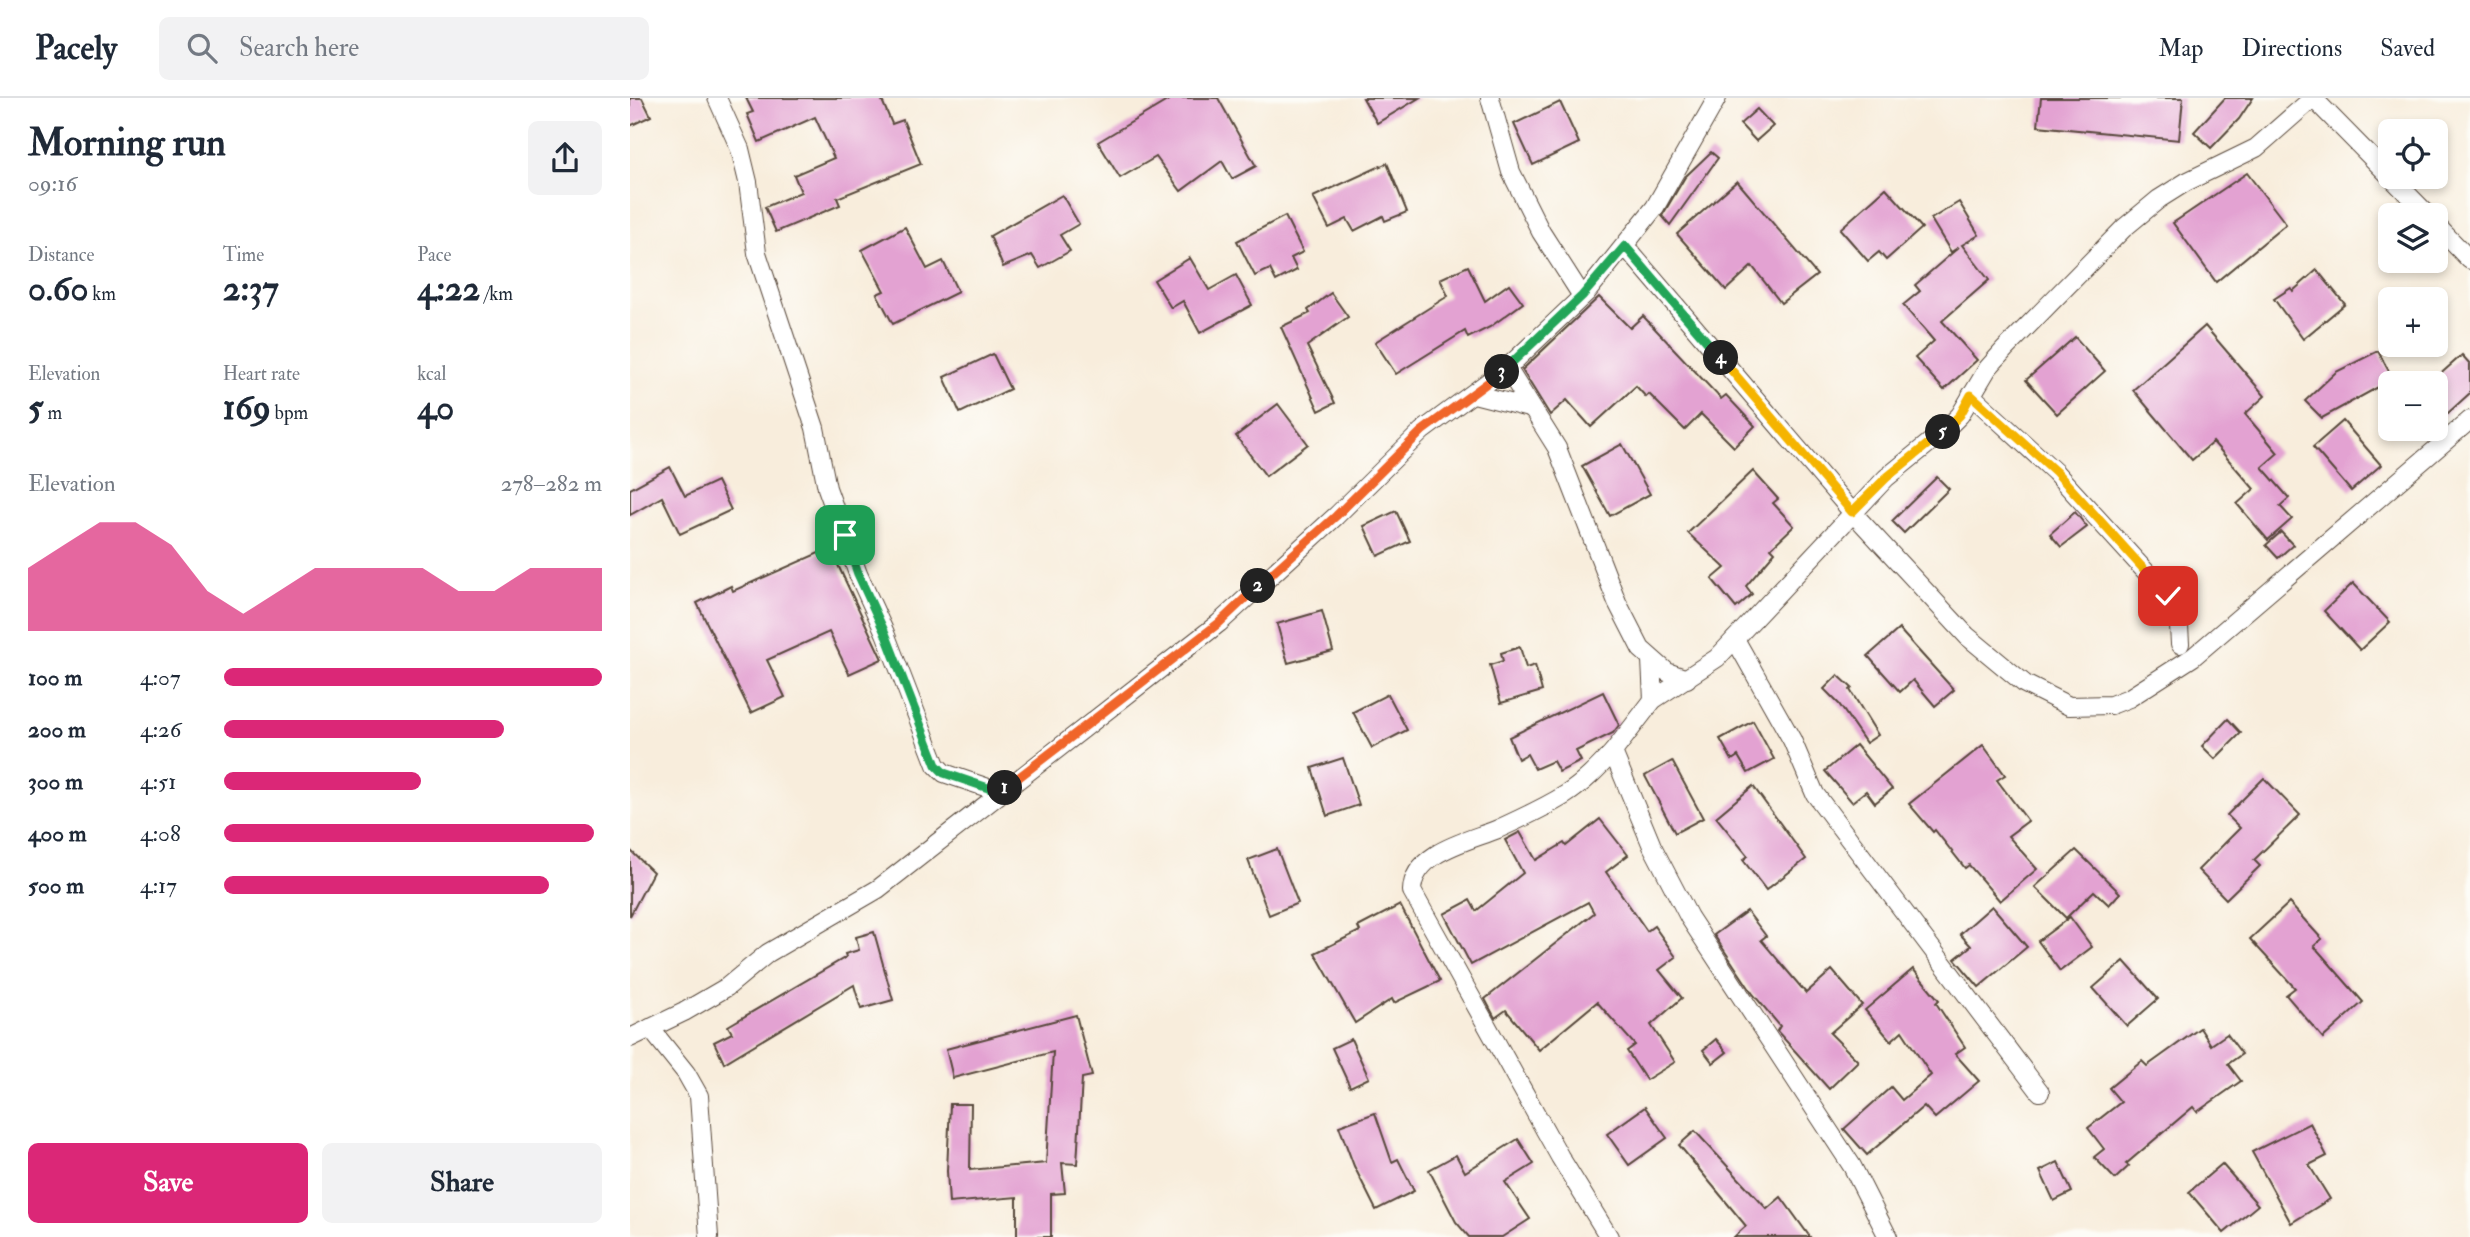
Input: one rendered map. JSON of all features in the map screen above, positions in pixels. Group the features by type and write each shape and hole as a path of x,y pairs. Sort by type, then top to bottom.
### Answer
{"street":[{"path":"717,98 740,149 748,181 757,253 815,428 827,488 858,574 885,633 936,765 944,773 1000,792"},
{"path":"1490,98 1511,172 1541,232 1582,296"},
{"path":"630,1038 727,987 768,953 878,888 1219,623 1336,516 1422,431 1507,368 1582,296 1655,207 1717,98"},
{"path":"1609,1237 1560,1157 1412,891 1414,878 1427,862 1444,850 1500,828 1567,794 1613,752 1653,700 1704,669 1886,478 1960,415 1971,395 2005,349 2133,221 2186,181 2256,148 2313,98 2416,203"},
{"path":"2448,237 2470,260"},
{"path":"1625,246 1852,512 1967,636 2025,684 2069,706 2111,705 2136,694 2193,657 2470,421"},
{"path":"1507,368 1529,408 1557,448 1617,602 1651,660 1667,672 1687,679"},
{"path":"1474,394 1529,408"},
{"path":"1971,395 2056,472 2160,587 2178,609 2180,644"},
{"path":"1735,639 1791,740 1815,794 2040,1092"},
{"path":"1651,660 1653,700"},
{"path":"1613,752 1652,846 1689,918 1852,1166 1888,1237"},
{"path":"650,1028 686,1073 699,1096 709,1237"}],"building":[{"path":"630,98 642,98 651,116 630,126"},
{"path":"746,98 881,98 892,124 903,120 921,164 837,198 840,205 776,232 765,207 801,192 794,175 834,158 815,117 759,142 747,114 753,112"},
{"path":"1172,98 1218,98 1256,166 1232,179 1222,161 1181,191 1156,157 1120,178 1098,142"},
{"path":"1363,98 1419,98 1377,123"},
{"path":"2041,98 2183,98 2179,140 2038,126"},
{"path":"2225,98 2253,98 2239,119 2211,148 2194,132"},
{"path":"1560,102 1579,143 1533,165 1514,124"},
{"path":"1757,109 1773,126 1756,141 1740,124"},
{"path":"1711,152 1718,158 1670,225 1662,216 1685,177"},
{"path":"1387,163 1407,212 1385,221 1383,216 1354,231 1347,219 1329,228 1313,197"},
{"path":"2247,173 2286,224 2216,282 2173,223"},
{"path":"1737,181 1817,275 1781,303 1752,266 1726,290 1677,234"},
{"path":"1886,188 1922,228 1886,260 1879,252 1868,261 1840,229"},
{"path":"1062,195 1079,224 1060,235 1070,251 1040,268 1032,255 1003,267 990,236"},
{"path":"1959,202 1979,235 1962,245 1989,280 1942,321 1977,360 1944,390 1915,358 1934,341 1903,305 1920,291 1915,285 1959,247 1951,252 1931,219"},
{"path":"1285,216 1303,252 1291,258 1297,270 1276,281 1270,269 1255,276 1237,241"},
{"path":"905,227 927,269 943,261 958,292 893,324 877,294 884,291 862,250"},
{"path":"1190,258 1209,290 1236,275 1252,305 1200,333 1183,301 1171,308 1154,280"},
{"path":"1468,266 1485,301 1509,284 1523,303 1490,327 1468,338 1465,331 1396,374 1375,342 1448,296 1440,279"},
{"path":"2317,270 2345,304 2303,339 2274,299 2291,288 2293,291"},
{"path":"1331,293 1348,317 1307,346 1335,403 1319,411 1281,327 1310,313 1308,310"},
{"path":"1599,297 1630,328 1643,316 1721,399 1726,395 1755,426 1734,447 1701,414 1685,430 1649,394 1646,397 1636,386 1591,427 1567,400 1550,415 1522,370"},
{"path":"2205,326 2265,396 2245,414 2278,453 2262,467 2289,498 2280,506 2292,519 2268,540 2237,504 2254,489 2213,442 2192,460 2133,390"},
{"path":"2075,337 2105,371 2057,414 2026,380"},
{"path":"2378,351 2378,357 2381,357 2389,371 2378,371 2378,387 2322,418 2305,401 2336,372"},
{"path":"993,354 1010,389 960,413 944,377"},
{"path":"2462,355 2470,364 2470,393 2448,413 2448,371 2444,371"},
{"path":"1278,404 1308,444 1266,476 1236,436"},
{"path":"2343,421 2381,465 2351,491 2313,447"},
{"path":"1622,444 1650,494 1610,516 1582,466"},
{"path":"670,467 685,496 717,481 731,510 680,534 662,497 630,515 630,489"},
{"path":"1753,471 1778,499 1773,503 1794,526 1771,548 1775,552 1746,586 1752,594 1736,608 1712,579 1725,568 1688,533"},
{"path":"1937,477 1949,489 1904,533 1892,521"},
{"path":"1396,511 1410,541 1378,556 1364,526"},
{"path":"2075,512 2087,527 2061,547 2050,534"},
{"path":"2281,532 2293,545 2278,558 2266,545"},
{"path":"830,548 882,659 849,674 829,632 767,660 785,697 751,713 697,603 731,586 733,591"},
{"path":"2353,583 2390,622 2360,650 2324,611"},
{"path":"1322,611 1333,651 1288,663 1277,624"},
{"path":"1899,629 1954,690 1935,706 1913,680 1900,692 1868,656"},
{"path":"1520,647 1526,668 1535,665 1542,691 1501,703 1490,665 1503,661 1501,653"},
{"path":"1838,675 1852,688 1850,690 1878,735 1866,743 1839,704 1824,689"},
{"path":"1603,692 1619,725 1613,733 1576,751 1581,761 1559,772 1553,761 1535,769 1527,754 1518,759 1509,737"},
{"path":"1388,694 1407,730 1372,748 1353,712"},
{"path":"2228,719 2241,733 2215,759 2202,746"},
{"path":"1753,721 1774,759 1748,773 1738,756 1732,760 1720,739"},
{"path":"1856,745 1892,789 1875,803 1866,791 1852,802 1825,771"},
{"path":"1983,745 2005,775 1997,780 2028,821 2008,836 2037,869 2000,901 1969,865 1965,868 1935,830 1933,832 1909,804"},
{"path":"1343,758 1359,805 1327,816 1312,768"},
{"path":"1672,761 1703,818 1675,833 1645,776"},
{"path":"2264,778 2300,815 2254,860 2260,866 2226,899 2198,870 2240,828 2227,815"},
{"path":"1753,786 1806,859 1766,890 1743,860 1748,856 1716,817"},
{"path":"1600,819 1628,855 1606,872 1647,931 1654,926 1676,957 1659,970 1682,998 1651,1025 1675,1062 1646,1080 1627,1051 1635,1045 1597,1002 1539,1050 1506,1010 1495,1018 1485,999 1594,913 1588,902 1471,965 1444,914 1470,900 1476,911 1523,873 1505,840 1520,832 1536,860 1564,843 1566,846"},
{"path":"1277,849 1298,903 1269,915 1248,860"},
{"path":"630,850 653,872 630,916"},
{"path":"2076,850 2120,893 2109,905 2094,891 2066,918 2035,887"},
{"path":"2289,903 2322,939 2314,946 2363,1002 2323,1038 2286,995 2295,988 2250,939"},
{"path":"1400,905 1440,981 1394,1003 1392,999 1355,1023 1315,953 1360,931 1358,927"},
{"path":"1992,906 2027,947 1979,987 1955,959 1971,946 1960,934"},
{"path":"1747,911 1766,936 1761,940 1806,993 1832,970 1862,1005 1830,1033 1858,1061 1829,1089 1777,1031 1780,1026 1753,994 1714,935"},
{"path":"2070,917 2092,947 2060,971 2038,941"},
{"path":"874,932 893,1000 861,1009 854,985 724,1063 714,1042 732,1033 728,1026 846,957 845,954 859,950 856,937"},
{"path":"2124,961 2158,999 2127,1026 2093,988"},
{"path":"1913,969 1939,1000 1936,1003 1965,1047 1955,1054 1979,1081 1935,1118 1924,1106 1867,1155 1844,1129 1891,1087 1902,1100 1931,1075 1902,1031 1891,1041 1865,1010"},
{"path":"1076,1015 1092,1076 1082,1078 1077,1164 1062,1163 1065,1193 1051,1194 1051,1237 1017,1237 1017,1197 949,1203 947,1171 950,1104 971,1104 970,1170 1046,1163 1053,1052 953,1078 946,1049"},
{"path":"2200,1028 2211,1045 2227,1034 2242,1054 2228,1064 2241,1081 2197,1112 2193,1107 2126,1164 2129,1166 2115,1179 2094,1157 2104,1149 2088,1128 2121,1102 2109,1088 2142,1061 2147,1066"},
{"path":"1351,1039 1369,1078 1350,1087 1332,1048"},
{"path":"1716,1039 1727,1052 1713,1063 1703,1050"},
{"path":"1645,1107 1667,1138 1629,1165 1607,1134"},
{"path":"1375,1113 1392,1162 1398,1159 1414,1191 1376,1210 1354,1166 1339,1126"},
{"path":"2310,1123 2327,1156 2309,1165 2330,1199 2291,1223 2252,1152"},
{"path":"1695,1131 1767,1209 1781,1197 1810,1237 1734,1237 1746,1226 1679,1145"},
{"path":"1518,1139 1534,1164 1505,1182 1530,1219 1502,1237 1469,1237 1456,1222 1429,1170 1456,1155 1465,1172"},
{"path":"2058,1162 2072,1192 2054,1201 2040,1171"},
{"path":"2222,1164 2258,1205 2224,1233 2189,1192"}],"route":[{"path":"845,535 858,574 885,633 936,765 944,773 960,776 1000,792 1150,673 1219,623 1336,516 1422,431 1507,368 1556,323 1587,292 1625,246 1852,512 1886,478 1945,430 1960,415 1971,395 2056,472 2168,596"}]}
